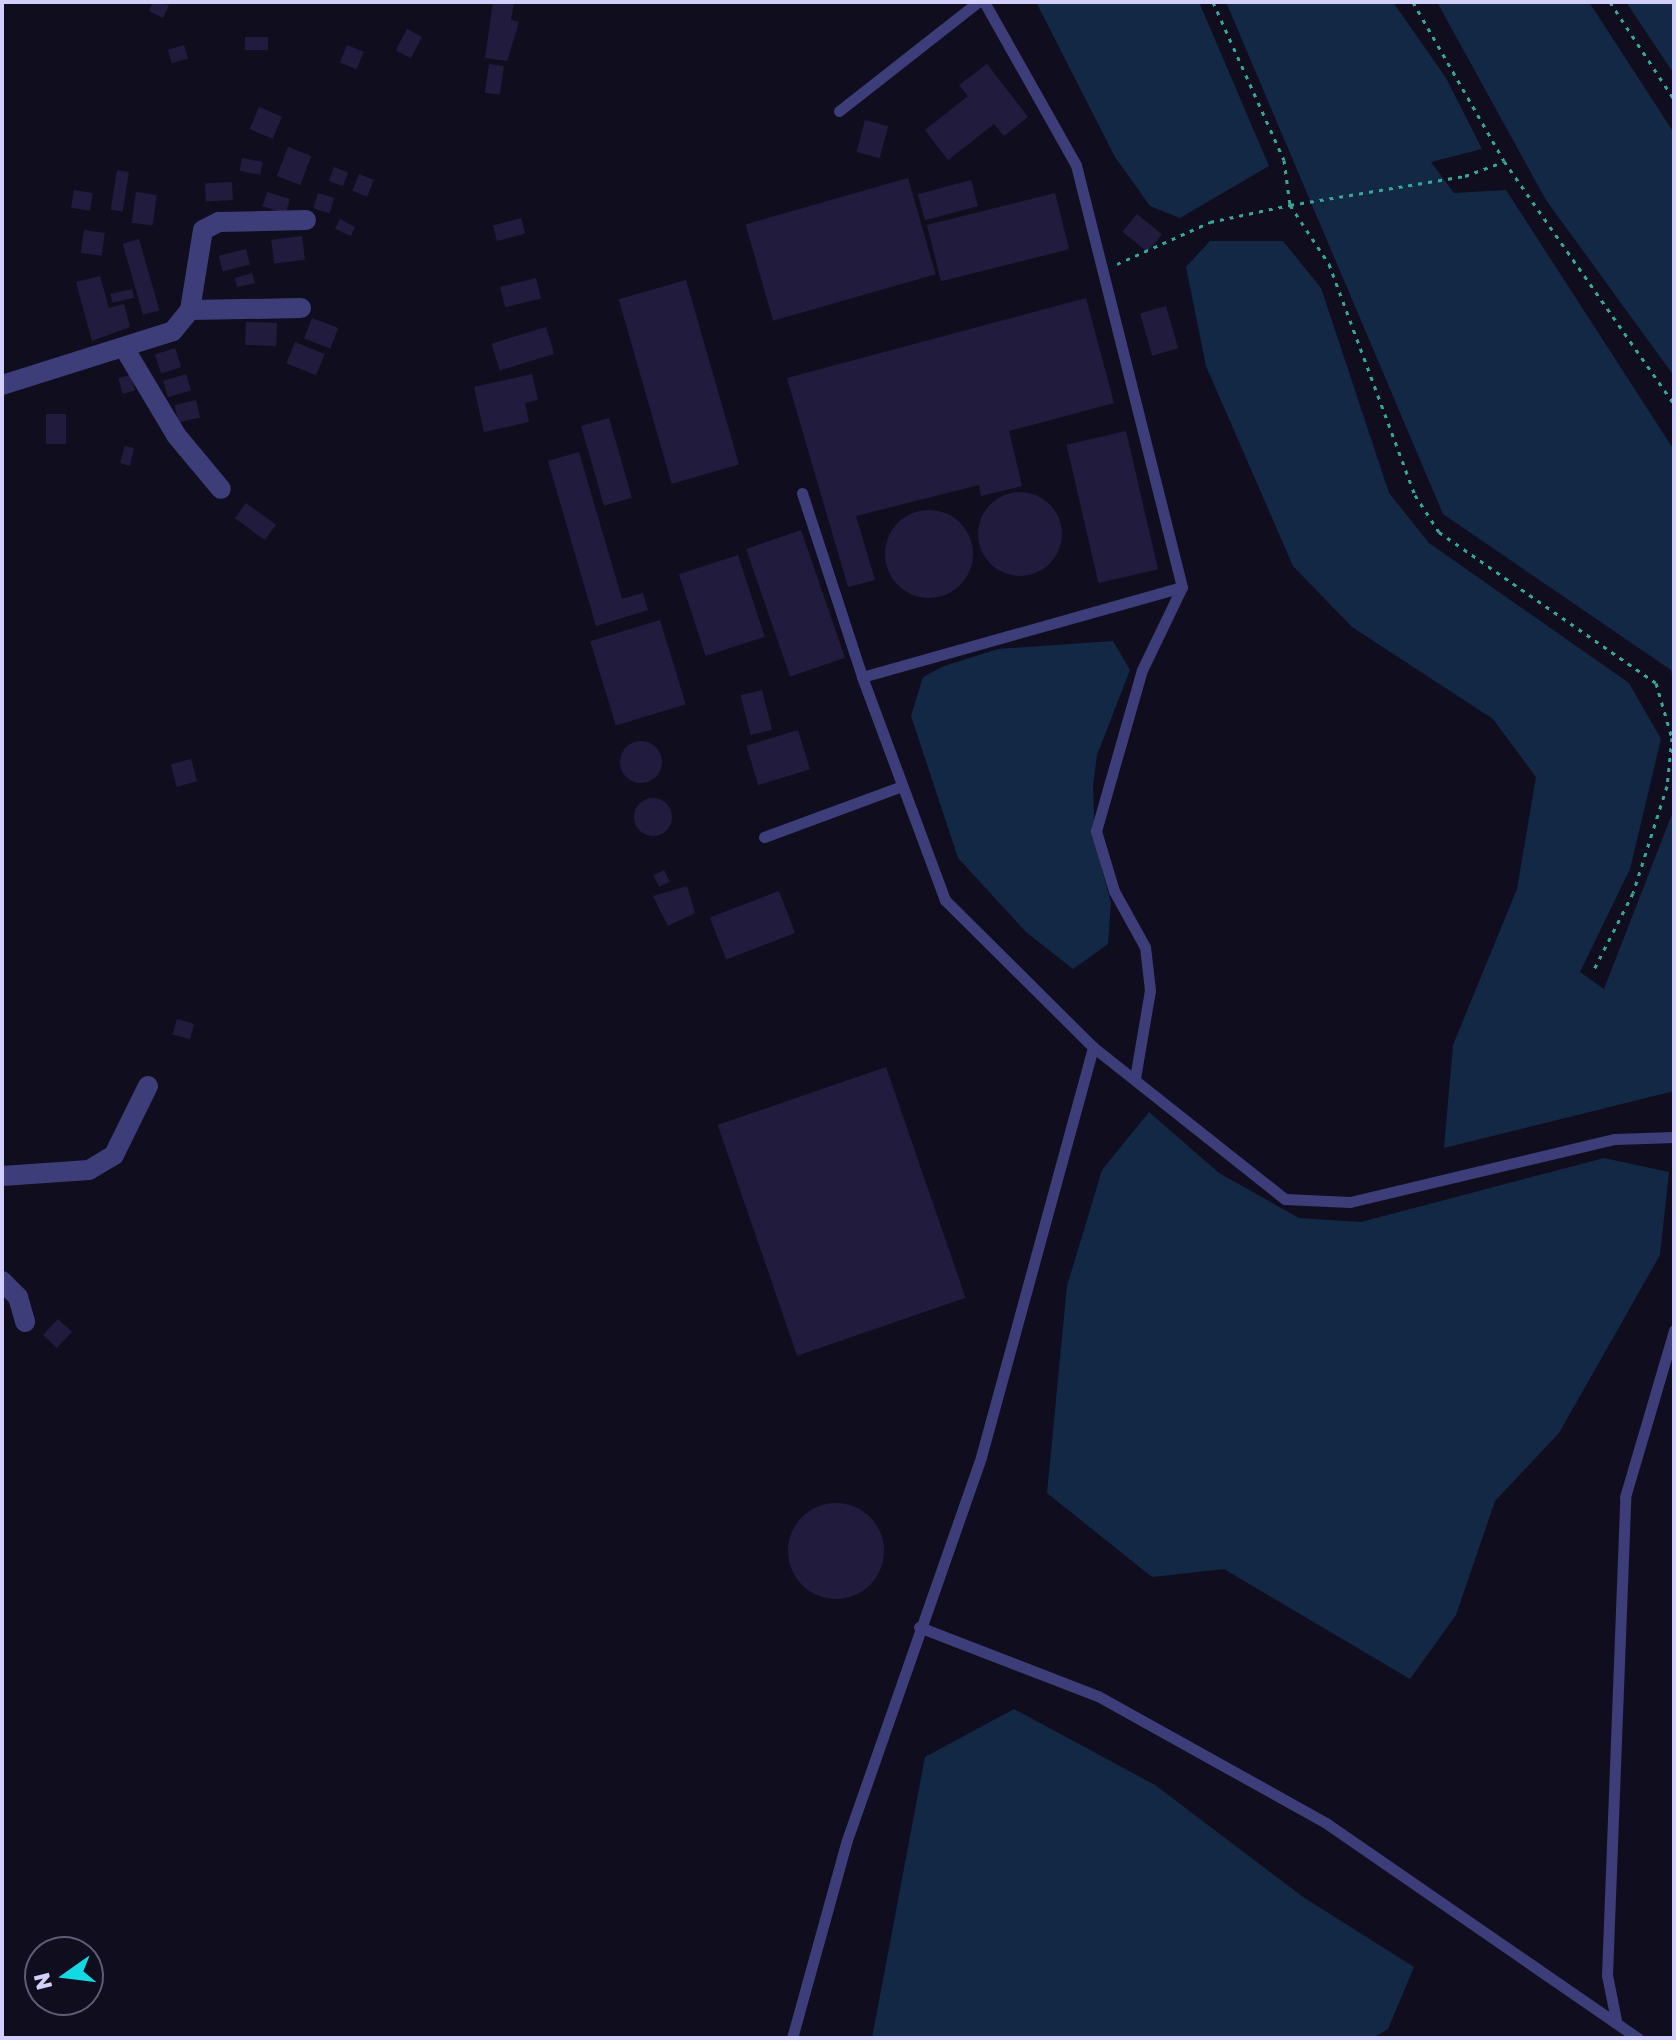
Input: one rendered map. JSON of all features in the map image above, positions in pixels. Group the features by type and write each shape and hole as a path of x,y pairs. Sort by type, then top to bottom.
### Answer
{"street":[{"path":"2,385 126,351 173,331 190,310 203,230 240,217 306,220"},
{"path":"190,310 301,308"},
{"path":"126,351 176,435 221,489"},
{"path":"2,1176 89,1170 114,1155 148,1086"},
{"path":"2,1281 18,1297 25,1322"}],"lane":[{"path":"839,111 978,2"},
{"path":"984,2 1076,165 1182,587 1142,670 1096,831 1114,891 1145,947 1150,990 1135,1078"},
{"path":"802,493 899,787 945,900 1093,1047 1285,1199 1350,1202 1615,1139 1674,1137"},
{"path":"862,677 1182,587"},
{"path":"764,837 899,787"},
{"path":"792,2038 919,1627 981,1457 1093,1047"},
{"path":"1616,2020 1607,1975 1625,1497 1674,1330"},
{"path":"919,1627 1098,1696 1313,1816 1616,2020 1638,2038"}],"path":[{"path":"1213,2 1284,160 1290,205 1329,264 1415,495 1439,532 1656,683 1672,738 1667,786 1633,893 1593,971"},
{"path":"1413,2 1504,161 1674,404"},
{"path":"1610,2 1674,99"},
{"path":"1103,271 1210,222 1290,205 1313,204 1465,176 1504,161"}],"water":[{"path":"1036,2 1199,2 1269,166 1180,218 1150,206 1115,157"},
{"path":"1226,2 1393,2 1446,78 1482,149 1431,162 1454,193 1506,190 1674,450 1674,688 1671,670 1443,514"},
{"path":"1437,2 1589,2 1674,133 1674,376 1546,200"},
{"path":"1626,2 1674,2 1674,74"},
{"path":"1210,241 1283,241 1321,288 1389,493 1429,543 1629,683 1661,739 1630,869 1580,972 1604,989 1674,809 1674,1091 1444,1148 1453,1045 1517,889 1536,777 1493,719 1352,627 1293,566 1206,366 1186,267"},
{"path":"1113,641 1130,670 1097,755 1093,786 1095,843 1111,903 1108,944 1073,969 1026,932 958,858 911,716 923,677 944,666 998,649"},
{"path":"1149,1112 1219,1173 1299,1218 1361,1222 1604,1158 1669,1172 1660,1255 1559,1433 1495,1501 1456,1615 1410,1679 1224,1569 1152,1577 1047,1493 1067,1286 1102,1170"},
{"path":"1014,1709 1155,1785 1303,1897 1414,1967 1388,2029 1373,2038 872,2038 925,1757"}],"building":[{"path":"153,2 169,5 163,18 149,11"},
{"path":"493,2 514,2 511,20 519,22 507,61 485,58"},
{"path":"407,29 422,37 411,58 396,50"},
{"path":"245,37 268,37 268,50 245,50"},
{"path":"184,45 188,58 172,63 168,50"},
{"path":"347,45 364,52 357,69 340,63"},
{"path":"489,64 504,66 500,95 485,93"},
{"path":"987,64 1028,117 1004,136 994,124 948,160 925,130 968,96 959,85"},
{"path":"259,107 282,117 273,139 250,129"},
{"path":"865,120 888,126 880,158 856,152"},
{"path":"288,147 311,156 300,185 277,176"},
{"path":"242,158 263,162 260,175 240,171"},
{"path":"334,167 348,172 343,186 329,181"},
{"path":"117,170 129,172 123,211 111,210"},
{"path":"359,174 374,180 367,197 352,191"},
{"path":"908,178 936,274 773,321 746,225"},
{"path":"971,180 978,206 925,220 918,194"},
{"path":"232,182 233,200 206,201 205,183"},
{"path":"74,190 93,193 90,211 71,208"},
{"path":"136,192 157,195 152,226 132,223"},
{"path":"267,192 290,199 286,213 263,206"},
{"path":"318,193 334,198 330,213 313,208"},
{"path":"1055,193 1069,249 941,281 927,225"},
{"path":"1137,214 1162,234 1147,252 1123,232"},
{"path":"521,218 525,233 497,241 493,226"},
{"path":"340,219 355,227 351,236 335,229"},
{"path":"84,230 105,233 102,256 81,253"},
{"path":"302,236 305,260 274,264 271,240"},
{"path":"139,239 159,310 143,315 123,244"},
{"path":"246,249 250,265 223,271 219,256"},
{"path":"252,273 255,283 237,287 235,278"},
{"path":"100,276 109,308 124,304 130,327 92,341 76,282"},
{"path":"536,278 541,298 505,307 500,287"},
{"path":"686,280 739,465 672,484 619,299"},
{"path":"132,289 134,298 113,303 111,294"},
{"path":"1086,298 1114,403 1009,431 1022,486 981,496 979,485 856,516 875,580 848,587 787,378"},
{"path":"1166,306 1178,348 1152,356 1140,313"},
{"path":"312,318 338,328 330,349 304,339"},
{"path":"246,322 277,323 276,346 245,345"},
{"path":"546,327 554,354 500,370 491,344"},
{"path":"295,342 325,354 316,375 286,363"},
{"path":"175,348 181,367 161,374 155,354"},
{"path":"186,374 191,390 168,397 163,381"},
{"path":"532,374 538,400 525,403 529,422 484,432 474,387"},
{"path":"131,375 135,390 123,394 118,378"},
{"path":"196,400 200,418 179,422 175,405"},
{"path":"46,414 66,414 66,444 46,444"},
{"path":"609,418 632,498 604,506 581,426"},
{"path":"1126,431 1158,569 1099,583 1067,445"},
{"path":"125,446 134,448 130,466 120,463"},
{"path":"579,452 622,599 643,593 648,610 596,626 548,461"},
{"path":"1020,492 1036,495 1050,504 1059,518 1062,534 1059,550 1050,564 1036,573 1020,576 1004,573 990,564 981,550 978,534 981,518 990,504 1004,495"},
{"path":"246,503 276,525 265,540 235,518"},
{"path":"929,510 954,517 966,529 973,554 966,579 954,591 929,598 904,591 892,579 885,554 892,529 904,517"},
{"path":"801,530 845,658 790,677 746,549"},
{"path":"738,555 765,637 706,656 679,574"},
{"path":"660,620 686,704 616,725 590,641"},
{"path":"762,690 772,730 751,735 741,695"},
{"path":"798,730 810,769 758,785 746,746"},
{"path":"641,741 656,747 662,762 656,777 641,783 626,777 620,762 626,747"},
{"path":"191,759 197,781 177,787 171,764"},
{"path":"653,798 666,804 672,817 666,830 653,836 640,830 634,817 640,804"},
{"path":"664,870 670,882 659,887 653,875"},
{"path":"687,886 695,913 668,926 653,896"},
{"path":"779,891 795,933 726,960 710,918"},
{"path":"177,1019 194,1024 190,1039 173,1034"},
{"path":"886,1067 965,1298 797,1356 718,1125"},
{"path":"58,1319 72,1332 57,1348 43,1335"},
{"path":"836,1503 854,1507 870,1517 880,1533 884,1551 880,1569 870,1585 854,1595 836,1599 818,1595 802,1585 792,1569 788,1551 792,1533 802,1517 818,1507"}]}
